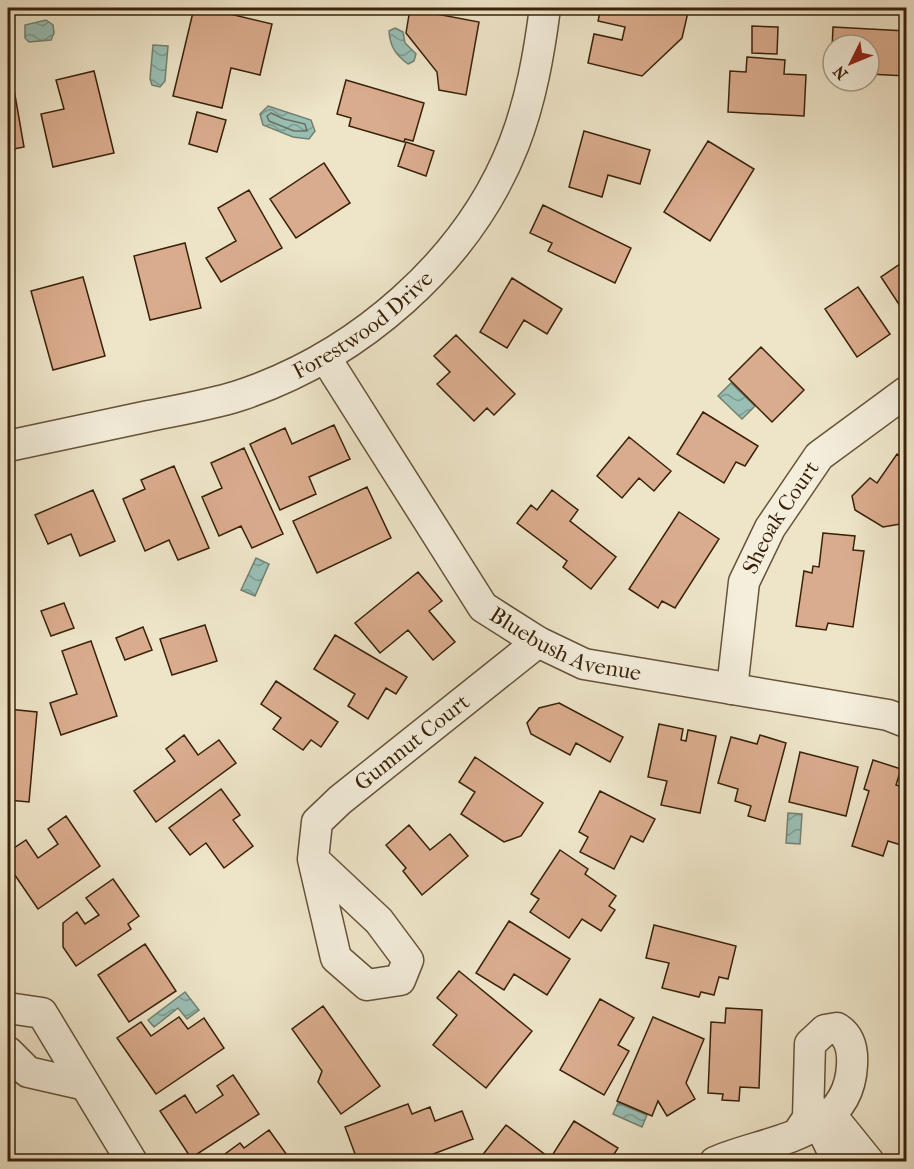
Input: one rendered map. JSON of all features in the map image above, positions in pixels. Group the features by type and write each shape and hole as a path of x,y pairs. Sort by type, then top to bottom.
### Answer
{"street":[{"name":"Forestwood Drive","path":"8,446 215,402 259,388 325,357 379,320 421,281 454,244 494,186 522,123 535,72 545,8"},
{"name":"Bluebush Avenue","path":"325,357 483,607 538,642 584,664 888,716 906,722"},
{"name":"Sheoak Court","path":"732,689 744,582 770,528 819,456 906,392"},
{"name":"Gumnut Court","path":"313,859 317,822 340,800 538,642"},
{"path":"8,1008 42,1013 68,1052 85,1085 132,1161"},
{"path":"8,1052 28,1072 85,1085"},
{"path":"715,1161 814,1118 846,1096 852,1066 807,1066 814,1118 838,1161"},
{"path":"814,1118 869,1161"}],"water":[{"path":"46,20 53,25 54,33 51,40 29,42 25,38 25,25"},
{"path":"395,28 403,32 405,43 416,54 414,61 408,64 392,46 389,31"},
{"path":"153,45 168,46 165,81 160,87 152,85 150,79"},
{"path":"268,106 311,120 315,131 309,139 293,137 263,125 260,114"},
{"path":"731,383 755,406 742,419 718,396"},
{"path":"256,558 269,564 255,596 241,590"},
{"path":"788,813 802,814 800,844 786,843"},
{"path":"185,992 199,1010 187,1019 178,1008 154,1027 148,1020"},
{"path":"618,1103 647,1115 642,1127 613,1114"}],"building":[{"path":"194,8 205,8 272,24 260,75 231,68 222,108 173,96"},
{"path":"601,8 689,8 682,38 642,76 588,63 594,34 622,40 625,27 598,21"},
{"path":"410,9 479,22 466,95 439,90 437,72 406,33"},
{"path":"752,26 778,27 777,54 752,53"},
{"path":"833,27 906,31 906,76 881,75 881,33 833,33"},
{"path":"747,57 785,60 784,74 806,75 804,116 728,112 730,71 746,72"},
{"path":"94,71 114,153 53,167 41,114 64,109 56,80"},
{"path":"8,72 11,72 24,147 8,150"},
{"path":"346,80 424,103 413,141 405,139 404,142 349,126 351,118 337,114"},
{"path":"197,112 226,120 217,152 189,144"},
{"path":"584,131 650,150 640,184 608,175 602,197 569,187"},
{"path":"708,141 754,169 710,241 664,212"},
{"path":"406,142 434,151 426,176 398,166"},
{"path":"324,163 350,203 296,238 270,199"},
{"path":"249,190 282,248 221,282 206,258 236,241 218,208"},
{"path":"543,205 631,248 615,283 548,251 552,243 530,233"},
{"path":"185,243 201,308 150,320 134,256"},
{"path":"906,260 906,315 881,277"},
{"path":"83,277 105,356 53,370 31,291"},
{"path":"512,278 562,309 547,334 524,320 507,348 480,332"},
{"path":"858,287 890,334 857,357 825,309"},
{"path":"456,335 515,394 494,415 487,408 474,421 437,384 450,372 434,356"},
{"path":"761,347 804,390 772,422 729,379"},
{"path":"703,412 758,446 745,466 736,462 724,483 677,454"},
{"path":"334,425 350,459 309,477 316,494 280,510 250,444 285,428 292,444"},
{"path":"629,437 671,471 654,491 639,478 622,498 597,476"},
{"path":"244,448 283,534 252,548 241,526 219,536 202,497 222,488 211,463"},
{"path":"897,454 906,461 906,523 883,527 855,510 852,496 870,478 877,483"},
{"path":"174,466 209,548 178,560 169,540 145,551 123,499 145,489 141,480"},
{"path":"367,487 391,538 317,573 293,521"},
{"path":"93,490 115,541 80,556 71,534 48,544 35,515"},
{"path":"552,490 578,510 570,521 616,557 591,589 563,567 567,561 517,523 531,505 537,510"},
{"path":"679,512 719,539 675,608 662,601 658,608 629,589"},
{"path":"823,533 855,536 853,550 864,551 853,627 828,623 826,630 796,626 804,571 812,573 813,566 819,567"},
{"path":"418,572 442,601 429,611 455,642 433,660 408,630 380,653 355,623"},
{"path":"64,603 74,628 51,636 41,611"},
{"path":"205,625 217,661 172,675 160,639"},
{"path":"143,627 152,650 125,660 116,638"},
{"path":"335,635 407,677 396,694 386,688 368,719 348,706 355,694 314,669"},
{"path":"91,641 117,716 61,735 50,703 77,694 62,651"},
{"path":"276,681 338,722 321,747 311,740 303,750 273,729 281,718 261,704"},
{"path":"559,703 623,737 610,762 576,743 570,755 531,734 527,723 539,708"},
{"path":"8,709 37,712 29,802 8,800"},
{"path":"659,724 683,729 681,740 686,741 688,730 716,736 700,813 661,805 667,781 648,777"},
{"path":"184,735 198,755 219,740 236,763 156,822 134,791 175,761 166,749"},
{"path":"760,735 786,743 765,821 748,816 751,806 735,801 738,789 718,783 731,737 757,744"},
{"path":"800,752 858,767 846,816 789,802"},
{"path":"475,757 543,803 521,836 504,842 461,814 475,792 459,782"},
{"path":"873,760 901,769 896,785 906,788 906,826 901,845 888,841 883,856 852,846 869,791 864,789"},
{"path":"221,789 240,815 233,820 253,846 224,868 206,843 190,855 169,828"},
{"path":"600,791 655,819 643,842 631,836 614,869 580,852 588,837 579,832"},
{"path":"66,816 100,866 38,909 8,865 8,852 26,840 38,858 58,844 48,829"},
{"path":"409,825 430,850 450,834 468,856 422,895 403,871 406,868 386,845"},
{"path":"560,850 588,869 585,874 616,896 609,906 615,910 601,931 582,919 569,938 530,912 539,899 531,894"},
{"path":"113,879 139,916 128,924 131,929 76,966 63,947 63,923 77,912 85,924 99,915 86,898"},
{"path":"509,921 570,959 547,995 514,974 504,990 476,973"},
{"path":"654,925 736,946 728,979 719,977 714,995 701,992 699,997 662,988 669,963 646,958"},
{"path":"145,944 176,991 129,1022 98,975"},
{"path":"459,971 532,1031 486,1088 433,1045 457,1015 437,998"},
{"path":"600,999 634,1018 618,1045 629,1051 604,1095 560,1070"},
{"path":"323,1006 380,1086 341,1114 318,1082 322,1071 292,1029"},
{"path":"726,1008 762,1010 759,1088 740,1087 739,1101 722,1100 723,1094 708,1093 711,1022 725,1023"},
{"path":"179,1017 188,1029 204,1018 224,1048 156,1094 117,1038 141,1022 151,1036"},
{"path":"653,1017 704,1039 686,1083 695,1099 667,1116 658,1101 652,1116 617,1101"},
{"path":"233,1075 259,1114 191,1158 160,1111 185,1095 196,1113 223,1095 217,1086"},
{"path":"408,1104 412,1114 430,1107 435,1121 462,1111 473,1139 412,1162 358,1162 345,1127"},
{"path":"574,1121 618,1148 609,1162 557,1162 559,1158 553,1154"},
{"path":"506,1125 547,1156 543,1162 477,1162"},
{"path":"269,1130 292,1162 214,1162 240,1143 244,1148"}]}
